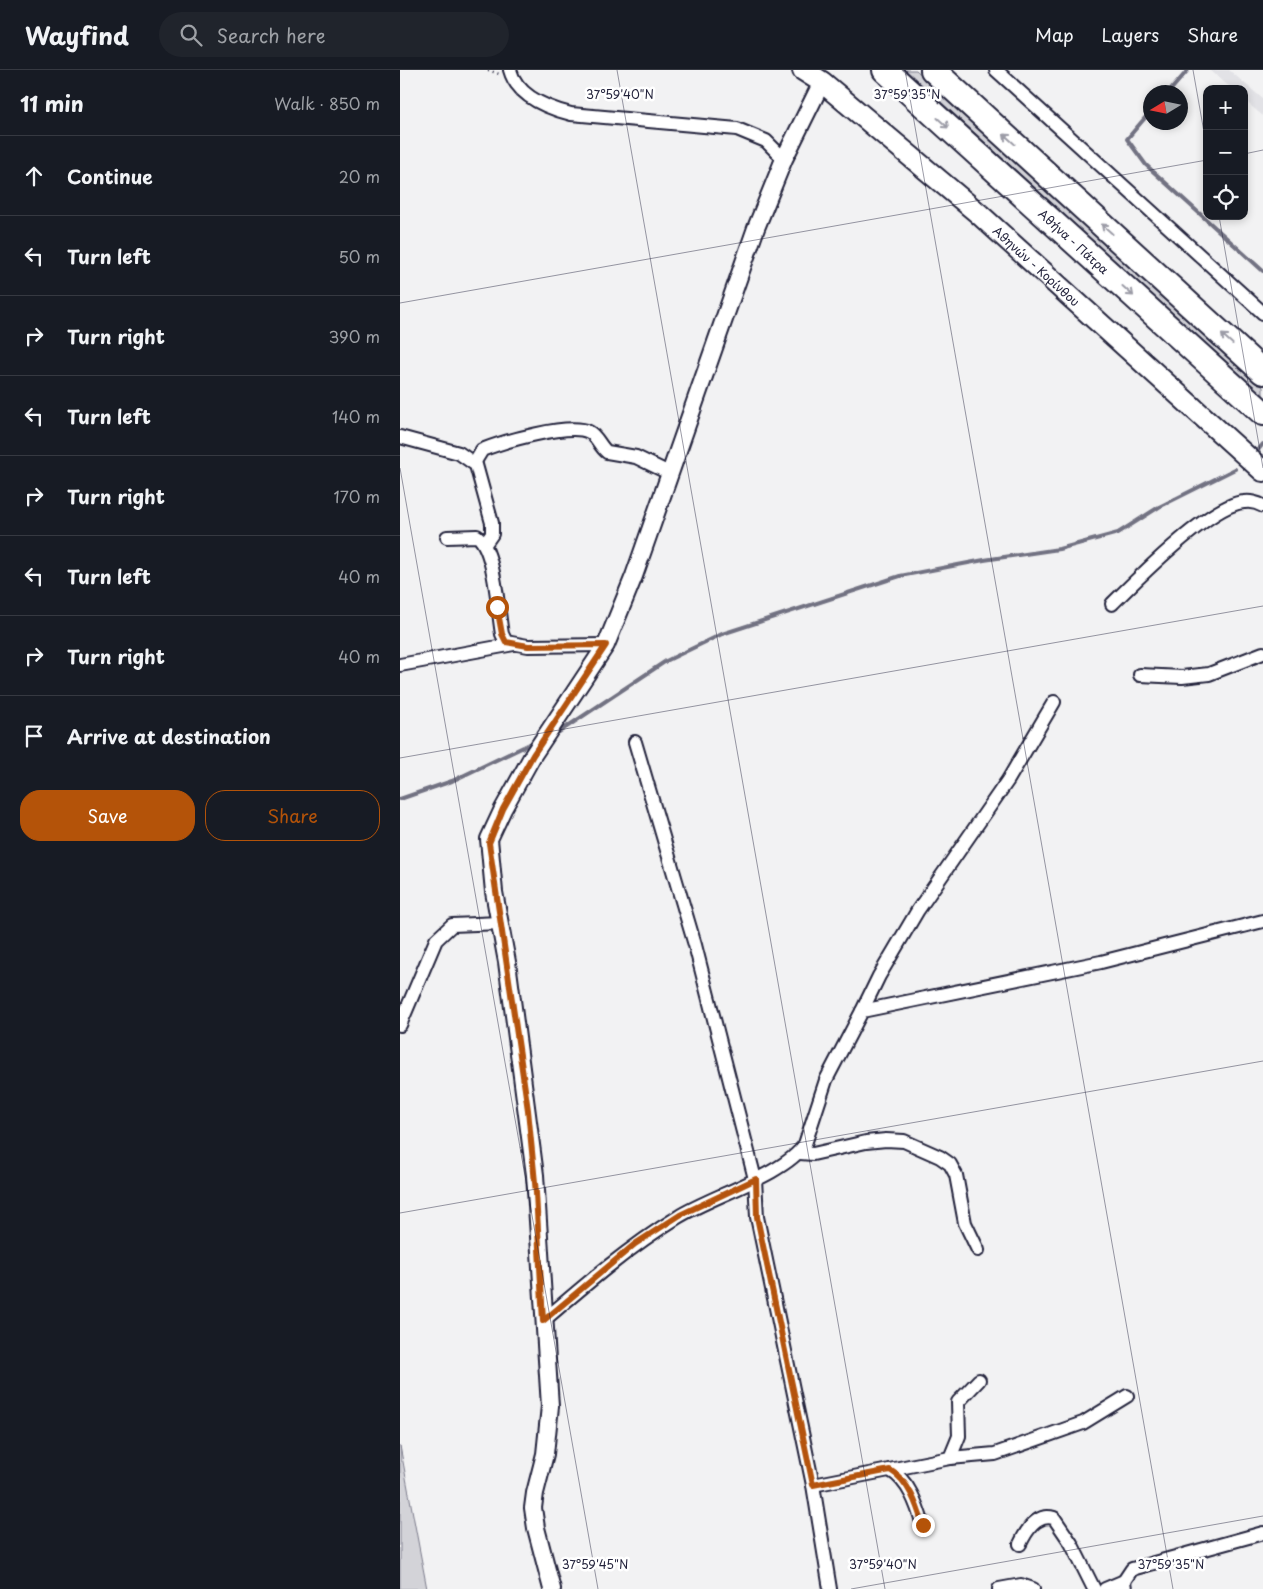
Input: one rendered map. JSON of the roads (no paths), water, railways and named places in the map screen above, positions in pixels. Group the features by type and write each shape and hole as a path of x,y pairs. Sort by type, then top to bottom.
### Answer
{"highway":[{"name":"Αθήνα - Πάτρα","path":"885,70 1263,413"},
{"path":"933,70 1263,372"}],"main road":[{"name":"Αθηνών - Κορίνθου","path":"803,70 822,82 978,213 1263,471"}],"street":[{"path":"510,70 512,78 529,96 551,108 571,114 737,129 766,141 784,159"},
{"path":"996,70 1263,313"},
{"path":"552,1589 536,1528 533,1508 549,1431 549,1383 543,1321 536,1193 529,1120 489,839 503,809 533,755 606,645 632,583 744,260 784,159 822,82"},
{"path":"474,463 482,450 502,444 512,438 554,431 584,430 591,432 607,452 636,457 669,473"},
{"path":"400,436 459,453 474,463 480,475 492,523 492,534 485,544"},
{"path":"1112,604 1152,565 1213,514 1244,502 1263,506"},
{"path":"447,537 477,536 485,544 492,570 502,634 506,642 514,644"},
{"path":"400,665 514,644 606,645"},
{"path":"1140,675 1182,677 1209,674 1263,653"},
{"path":"543,1321 635,1244 680,1215 756,1179 793,1159 800,1153 805,1144 826,1080 879,976 918,910 1008,780 1054,702"},
{"path":"635,742 696,944 756,1179 757,1217 813,1485 830,1589"},
{"path":"862,1011 1102,962 1263,921"},
{"path":"400,1025 436,940 445,930 452,925 500,923"},
{"path":"800,1153 813,1154 866,1142 886,1140 904,1141 940,1157 950,1164 956,1175 965,1223 978,1250"},
{"path":"950,1458 959,1436 958,1402 979,1380"},
{"path":"813,1485 950,1458 995,1454 1020,1447 1083,1423 1127,1396"},
{"path":"890,1470 900,1476 908,1489 923,1525"},
{"path":"1020,1544 1029,1528 1036,1521 1044,1517 1054,1518 1071,1543 1094,1589"},
{"path":"1106,1589 1124,1585 1132,1569 1263,1533"},
{"path":"827,1570 837,1589"},
{"path":"999,1589 1021,1585 1033,1589"}],"waterway":[{"path":"1175,85 1188,70"},
{"path":"1143,120 1127,139 1146,165 1263,271"},
{"path":"1258,450 1263,444"},
{"path":"559,732 666,661 722,634 900,576 984,560 1059,549 1118,533 1159,507 1235,469"},
{"path":"400,799 452,781 536,741"}]}
